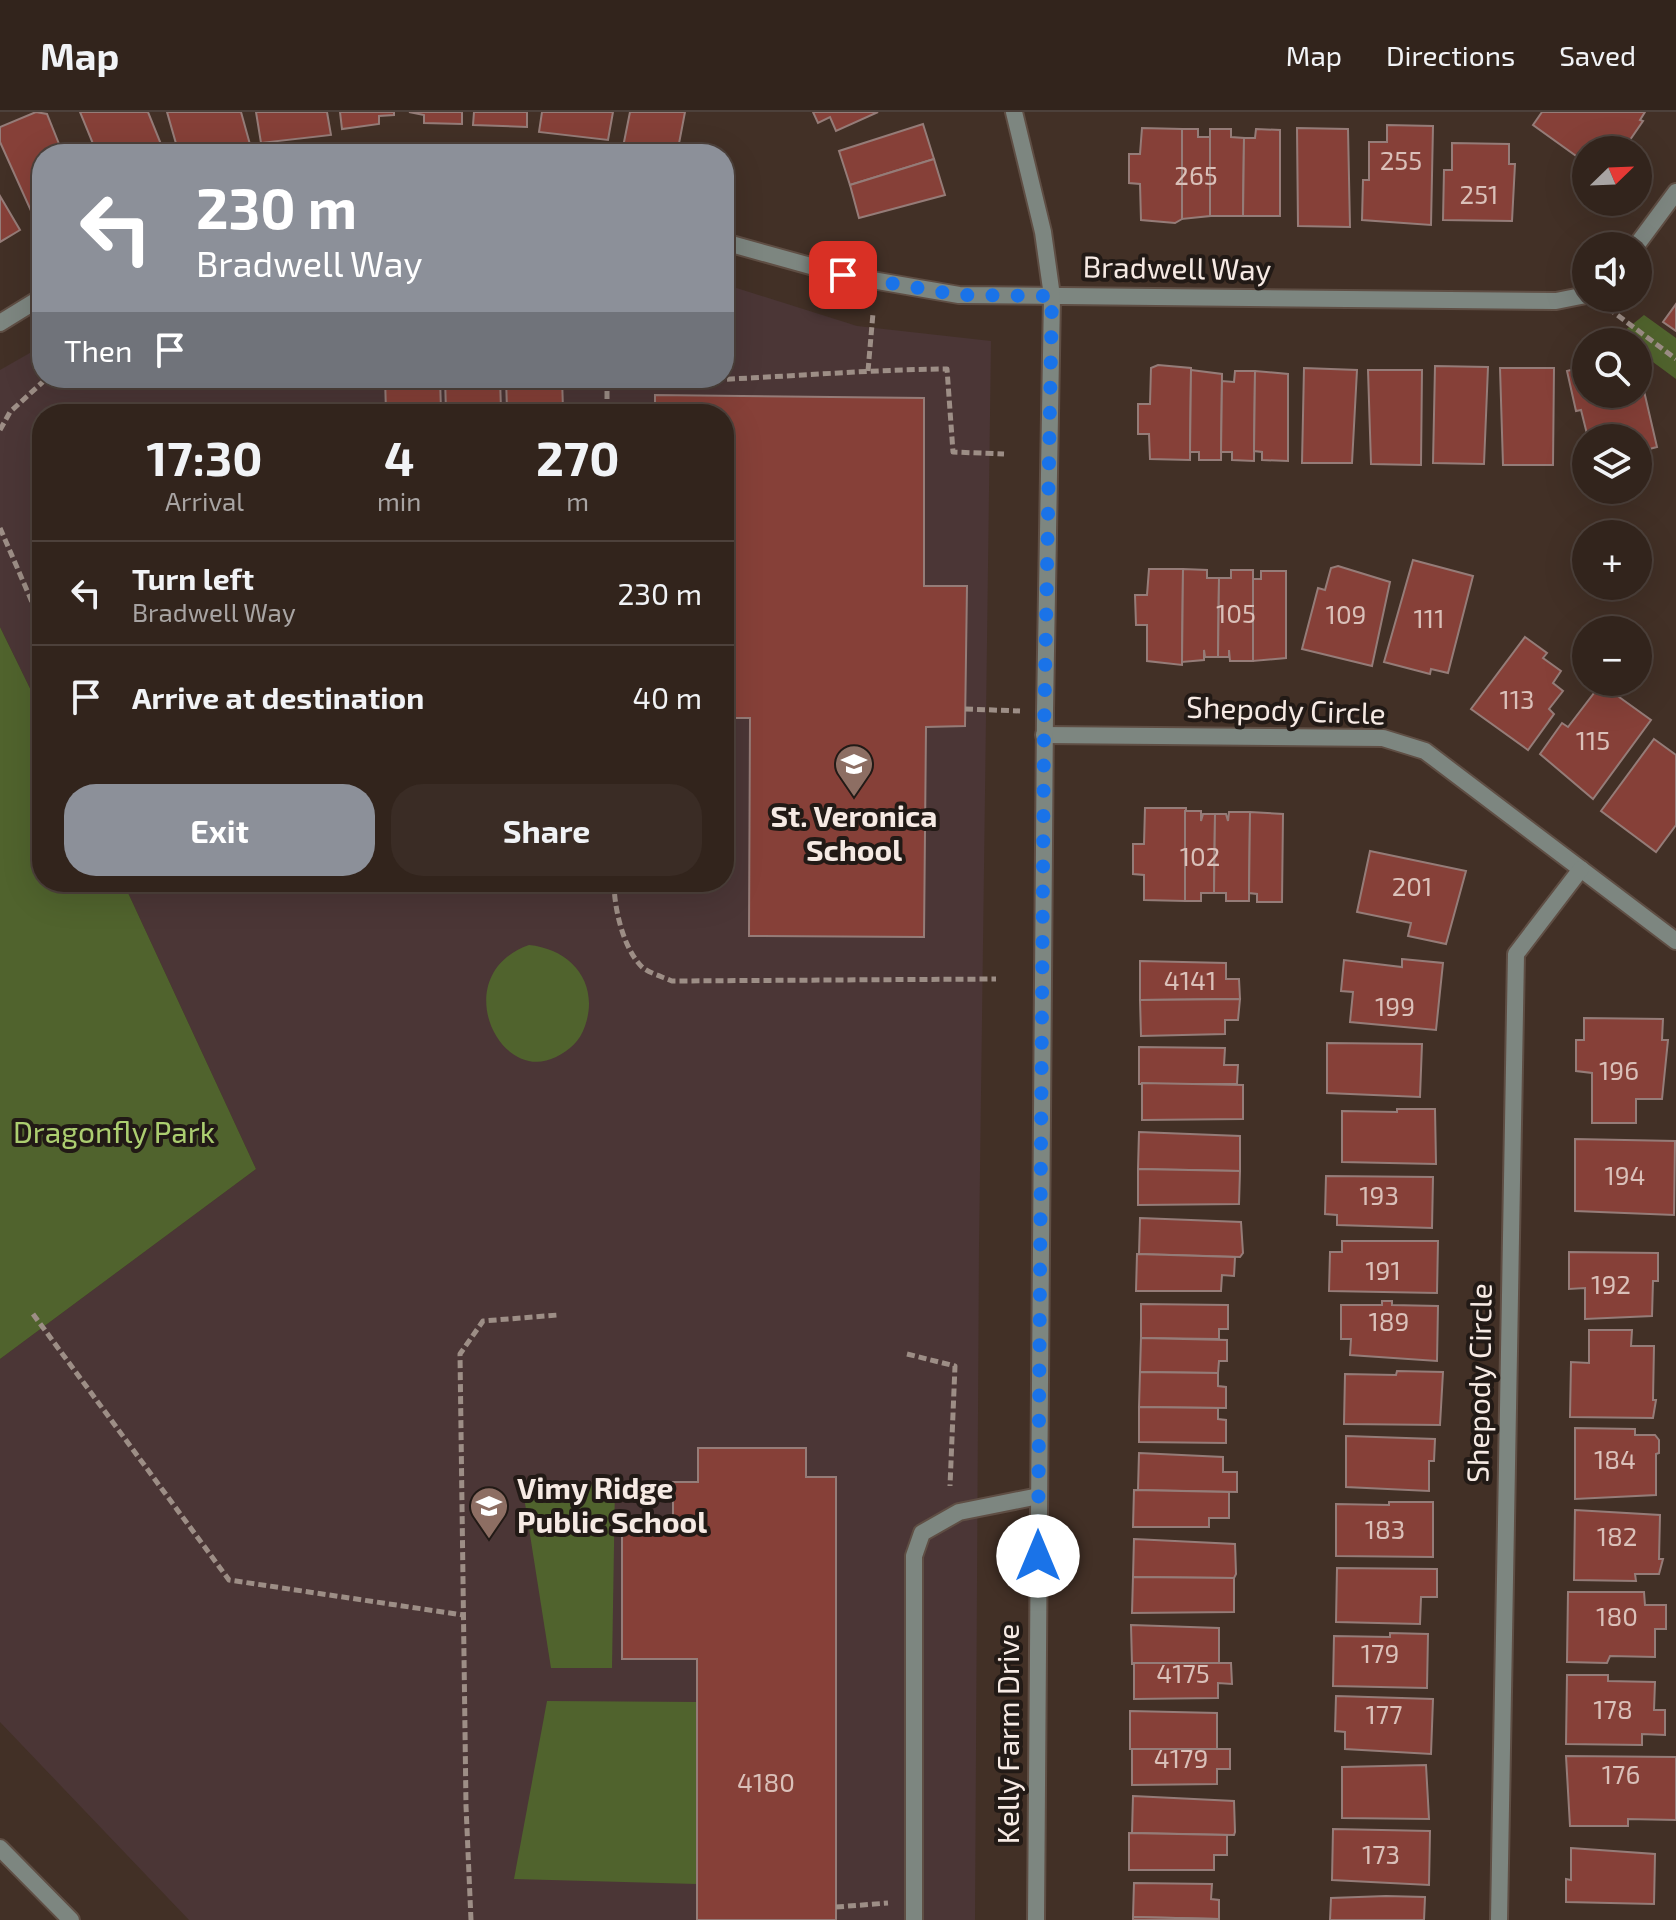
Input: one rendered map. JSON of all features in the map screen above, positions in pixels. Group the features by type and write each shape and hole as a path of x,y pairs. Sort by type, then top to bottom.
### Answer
{"street":[{"name":"Kelly Farm Drive","path":"1014,112 1043,232 1052,296 1044,735 1036,1920"},
{"path":"1646,232 1676,192"},
{"name":"Bradwell Way","path":"734,245 843,275 959,295 1556,301 1572,298"},
{"path":"0,323 32,303"},
{"name":"Shepody Circle","path":"1044,735 1383,738 1425,751 1676,941"},
{"name":"Shepody Circle","path":"1499,1920 1516,954 1581,869"},
{"path":"914,1920 914,1556 922,1533 959,1512 1039,1496"},
{"path":"0,1848 71,1920"}],"path":[{"path":"1613,312 1676,359"},
{"path":"868,371 873,313"},
{"path":"734,380 947,369 953,452 1004,454"},
{"path":"0,430 10,412 36,388"},
{"path":"0,528 32,602"},
{"path":"965,709 1045,711"},
{"path":"616,892 620,922 631,952 644,969 672,981 996,979"},
{"path":"33,1314 229,1580 463,1615"},
{"path":"471,1920 460,1354 483,1321 558,1315"},
{"path":"907,1354 955,1366 950,1486"},
{"path":"836,1907 913,1902"}],"shaded area":[{"name":"Vimy Ridge Public School","path":"734,287 857,326 991,341 979,1246 975,1920 189,1920 0,1722 0,1359 256,1169 128,892 734,892 734,404 32,404 32,693 0,627 0,370 32,352 32,388 734,388"}],"green space":[{"path":"1644,315 1676,338 1676,379 1652,361 1652,328 1628,328"},
{"name":"Dragonfly Park","path":"0,627 32,693 32,892 128,892 256,1169 0,1359"},
{"path":"529,945 558,953 569,961 585,983 589,1010 583,1031 570,1048 556,1057 535,1062 516,1056 500,1042 490,1023 486,1001 490,979 504,959"},
{"path":"522,1484 615,1484 612,1668 551,1668"},
{"path":"547,1701 699,1702 697,1884 514,1879"}],"building":[{"path":"36,112 47,114 59,144 32,144 32,213 0,142 0,127"},
{"path":"80,112 148,112 161,144 93,144"},
{"path":"167,112 241,112 250,144 176,144"},
{"path":"256,112 327,112 331,135 261,143"},
{"path":"340,112 394,112 394,115 379,116 379,124 342,129"},
{"path":"409,112 462,112 462,124 424,123 424,115"},
{"path":"474,112 527,112 527,127 473,125"},
{"path":"542,112 613,112 608,140 539,132"},
{"path":"630,112 685,112 679,144 624,144"},
{"path":"813,112 878,112 836,131 830,117 818,123"},
{"path":"1542,112 1645,112 1633,136 1572,136 1572,153 1533,125"},
{"path":"923,124 934,159 850,185 839,151"},
{"path":"1387,125 1433,126 1431,225 1362,220 1363,180 1369,180 1369,142 1387,142"},
{"path":"1142,128 1182,129 1182,219 1175,223 1141,220 1140,184 1129,183 1129,154 1140,154"},
{"path":"1297,128 1348,129 1350,227 1298,226"},
{"path":"1182,129 1198,129 1198,137 1210,137 1210,216 1182,219"},
{"path":"1210,129 1231,129 1231,137 1244,138 1243,216 1210,216"},
{"path":"1256,129 1280,130 1280,216 1243,216 1244,138 1255,138"},
{"path":"1452,143 1509,144 1509,164 1515,164 1512,221 1443,220 1444,170 1452,170"},
{"path":"934,159 945,195 859,218 850,185"},
{"path":"0,196 20,230 0,242"},
{"path":"1676,304 1676,331 1663,322"},
{"path":"1158,365 1191,368 1190,460 1150,459 1149,434 1138,434 1138,404 1150,404 1151,368"},
{"path":"1435,366 1488,367 1484,464 1433,463"},
{"path":"1304,368 1357,370 1352,463 1302,463"},
{"path":"1500,368 1554,368 1553,465 1503,465"},
{"path":"1191,370 1222,374 1221,460 1199,460 1199,452 1190,452"},
{"path":"1368,370 1422,370 1421,465 1371,464"},
{"path":"1572,370 1572,393 1567,371"},
{"path":"1235,371 1255,371 1254,461 1232,460 1232,452 1221,452 1222,381 1234,382"},
{"path":"1255,371 1288,374 1288,461 1262,460 1262,452 1254,451"},
{"path":"385,388 440,388 441,404 386,404"},
{"path":"445,388 500,388 501,404 446,404"},
{"path":"506,388 562,388 563,404 507,404"},
{"path":"655,395 924,398 924,586 967,586 965,726 926,727 924,937 749,936 750,718 734,718 734,404 655,404"},
{"path":"1575,408 1648,408 1652,424 1584,424 1581,410 1576,411"},
{"path":"1652,425 1657,447 1652,448"},
{"path":"1413,560 1473,576 1448,673 1431,669 1430,674 1384,662"},
{"path":"1338,566 1390,582 1372,666 1302,649 1318,588 1325,590 1331,568"},
{"path":"1149,569 1183,569 1182,665 1147,661 1147,625 1136,625 1135,595 1147,595"},
{"path":"1183,569 1207,570 1207,578 1219,578 1218,657 1205,657 1204,650 1204,660 1182,662"},
{"path":"1231,570 1253,570 1253,661 1230,661 1229,650 1229,657 1218,657 1219,578 1231,578"},
{"path":"1261,571 1286,571 1286,658 1253,661 1253,579 1261,579"},
{"path":"1525,637 1547,653 1543,658 1561,671 1553,683 1563,691 1549,709 1554,714 1528,750 1471,709"},
{"path":"1592,696 1618,696 1651,720 1593,799 1540,754 1562,723 1568,727"},
{"path":"1654,739 1676,755 1676,825 1656,852 1601,811"},
{"path":"1145,808 1186,808 1185,901 1144,900 1144,875 1133,874 1133,844 1144,844"},
{"path":"1185,811 1201,811 1201,821 1203,814 1215,814 1214,893 1201,893 1201,901 1185,901"},
{"path":"1229,812 1250,812 1249,901 1226,901 1226,893 1214,893 1215,814 1226,814 1228,821"},
{"path":"1250,812 1283,814 1282,902 1257,902 1257,894 1249,893"},
{"path":"1370,851 1466,871 1446,944 1408,936 1411,923 1357,912"},
{"path":"1402,959 1443,963 1436,1030 1350,1022 1353,992 1341,991 1344,960 1402,967"},
{"path":"1140,961 1226,963 1226,979 1239,979 1240,999 1140,1000"},
{"path":"1240,999 1238,1020 1225,1020 1225,1034 1141,1036 1140,1000"},
{"path":"1584,1018 1663,1019 1662,1040 1668,1040 1662,1099 1636,1099 1636,1123 1592,1123 1592,1073 1576,1071 1576,1040 1584,1040"},
{"path":"1327,1043 1422,1044 1420,1097 1327,1093"},
{"path":"1139,1047 1225,1048 1224,1065 1238,1065 1237,1084 1139,1084"},
{"path":"1142,1083 1243,1085 1243,1119 1142,1120"},
{"path":"1397,1109 1435,1109 1436,1164 1342,1162 1342,1111 1397,1112"},
{"path":"1139,1132 1240,1136 1240,1171 1138,1169"},
{"path":"1575,1139 1675,1141 1674,1215 1575,1211"},
{"path":"1138,1169 1240,1171 1239,1204 1138,1205"},
{"path":"1326,1176 1433,1177 1432,1228 1337,1225 1337,1215 1325,1214"},
{"path":"1140,1218 1241,1222 1243,1253 1240,1257 1139,1254"},
{"path":"1342,1241 1438,1241 1437,1293 1329,1291 1330,1252 1342,1252"},
{"path":"1569,1252 1658,1253 1658,1281 1653,1281 1652,1316 1585,1319 1585,1288 1569,1289"},
{"path":"1137,1254 1235,1257 1234,1276 1222,1275 1221,1291 1136,1291"},
{"path":"1382,1301 1392,1301 1392,1305 1438,1306 1437,1361 1350,1355 1351,1339 1341,1339 1341,1305 1382,1305"},
{"path":"1141,1304 1228,1305 1228,1329 1219,1329 1219,1339 1141,1338"},
{"path":"1589,1330 1632,1330 1631,1346 1654,1346 1653,1400 1656,1400 1653,1418 1570,1417 1571,1362 1589,1363"},
{"path":"1141,1338 1227,1340 1227,1361 1219,1361 1218,1373 1140,1372"},
{"path":"1397,1371 1443,1372 1440,1425 1344,1424 1345,1374 1396,1375"},
{"path":"1140,1372 1218,1373 1218,1386 1226,1387 1226,1408 1139,1407"},
{"path":"1139,1407 1218,1408 1218,1419 1226,1420 1226,1443 1139,1442"},
{"path":"1575,1428 1635,1429 1635,1435 1655,1435 1659,1440 1656,1495 1575,1499"},
{"path":"1346,1436 1435,1439 1434,1461 1429,1461 1429,1491 1346,1487"},
{"path":"698,1448 806,1448 806,1477 836,1477 836,1920 697,1920 697,1659 622,1659 622,1532 673,1532 673,1482 698,1482"},
{"path":"1139,1453 1223,1457 1223,1472 1237,1472 1237,1492 1138,1490"},
{"path":"1134,1490 1229,1492 1229,1518 1209,1518 1209,1527 1133,1527"},
{"path":"1389,1502 1433,1502 1433,1557 1336,1556 1336,1504 1389,1505"},
{"path":"1575,1510 1660,1515 1659,1559 1663,1559 1659,1574 1635,1574 1636,1581 1574,1580"},
{"path":"1134,1539 1235,1544 1236,1574 1234,1578 1133,1577"},
{"path":"1337,1568 1437,1569 1437,1597 1421,1597 1420,1624 1336,1622"},
{"path":"1133,1577 1234,1578 1234,1612 1132,1613"},
{"path":"1568,1592 1644,1592 1645,1605 1666,1605 1666,1629 1655,1629 1655,1657 1610,1656 1607,1663 1567,1662"},
{"path":"1131,1625 1219,1628 1219,1664 1132,1664"},
{"path":"1390,1633 1428,1634 1427,1688 1333,1686 1334,1636 1390,1637"},
{"path":"1134,1663 1231,1663 1232,1684 1218,1683 1218,1698 1134,1699"},
{"path":"1567,1675 1608,1675 1608,1681 1655,1682 1654,1710 1665,1710 1665,1735 1642,1734 1642,1745 1566,1744"},
{"path":"1336,1696 1433,1699 1431,1754 1345,1749 1345,1732 1335,1731"},
{"path":"1130,1711 1217,1713 1217,1749 1130,1749"},
{"path":"1132,1749 1230,1749 1230,1769 1217,1769 1217,1784 1132,1785"},
{"path":"1566,1756 1676,1757 1676,1820 1628,1819 1628,1826 1570,1826"},
{"path":"1426,1765 1429,1819 1342,1818 1342,1767"},
{"path":"1133,1796 1234,1801 1234,1835 1132,1833"},
{"path":"1333,1829 1430,1831 1429,1885 1332,1880"},
{"path":"1129,1833 1227,1835 1227,1855 1214,1855 1214,1870 1129,1870"},
{"path":"1571,1848 1655,1854 1654,1904 1566,1902 1566,1879 1571,1880"},
{"path":"1134,1883 1212,1884 1211,1899 1219,1900 1219,1919 1133,1917"},
{"path":"1425,1897 1424,1920 1330,1920 1331,1898"},
{"path":"1133,1917 1219,1919 1219,1920 1133,1920"}],"place":[{"name":"St. Veronica School","path":"854,798"},
{"name":"Vimy Ridge Public School","path":"489,1540"}],"route":[{"path":"843,275 959,295 1052,296 1044,735 1038,1556"}]}
